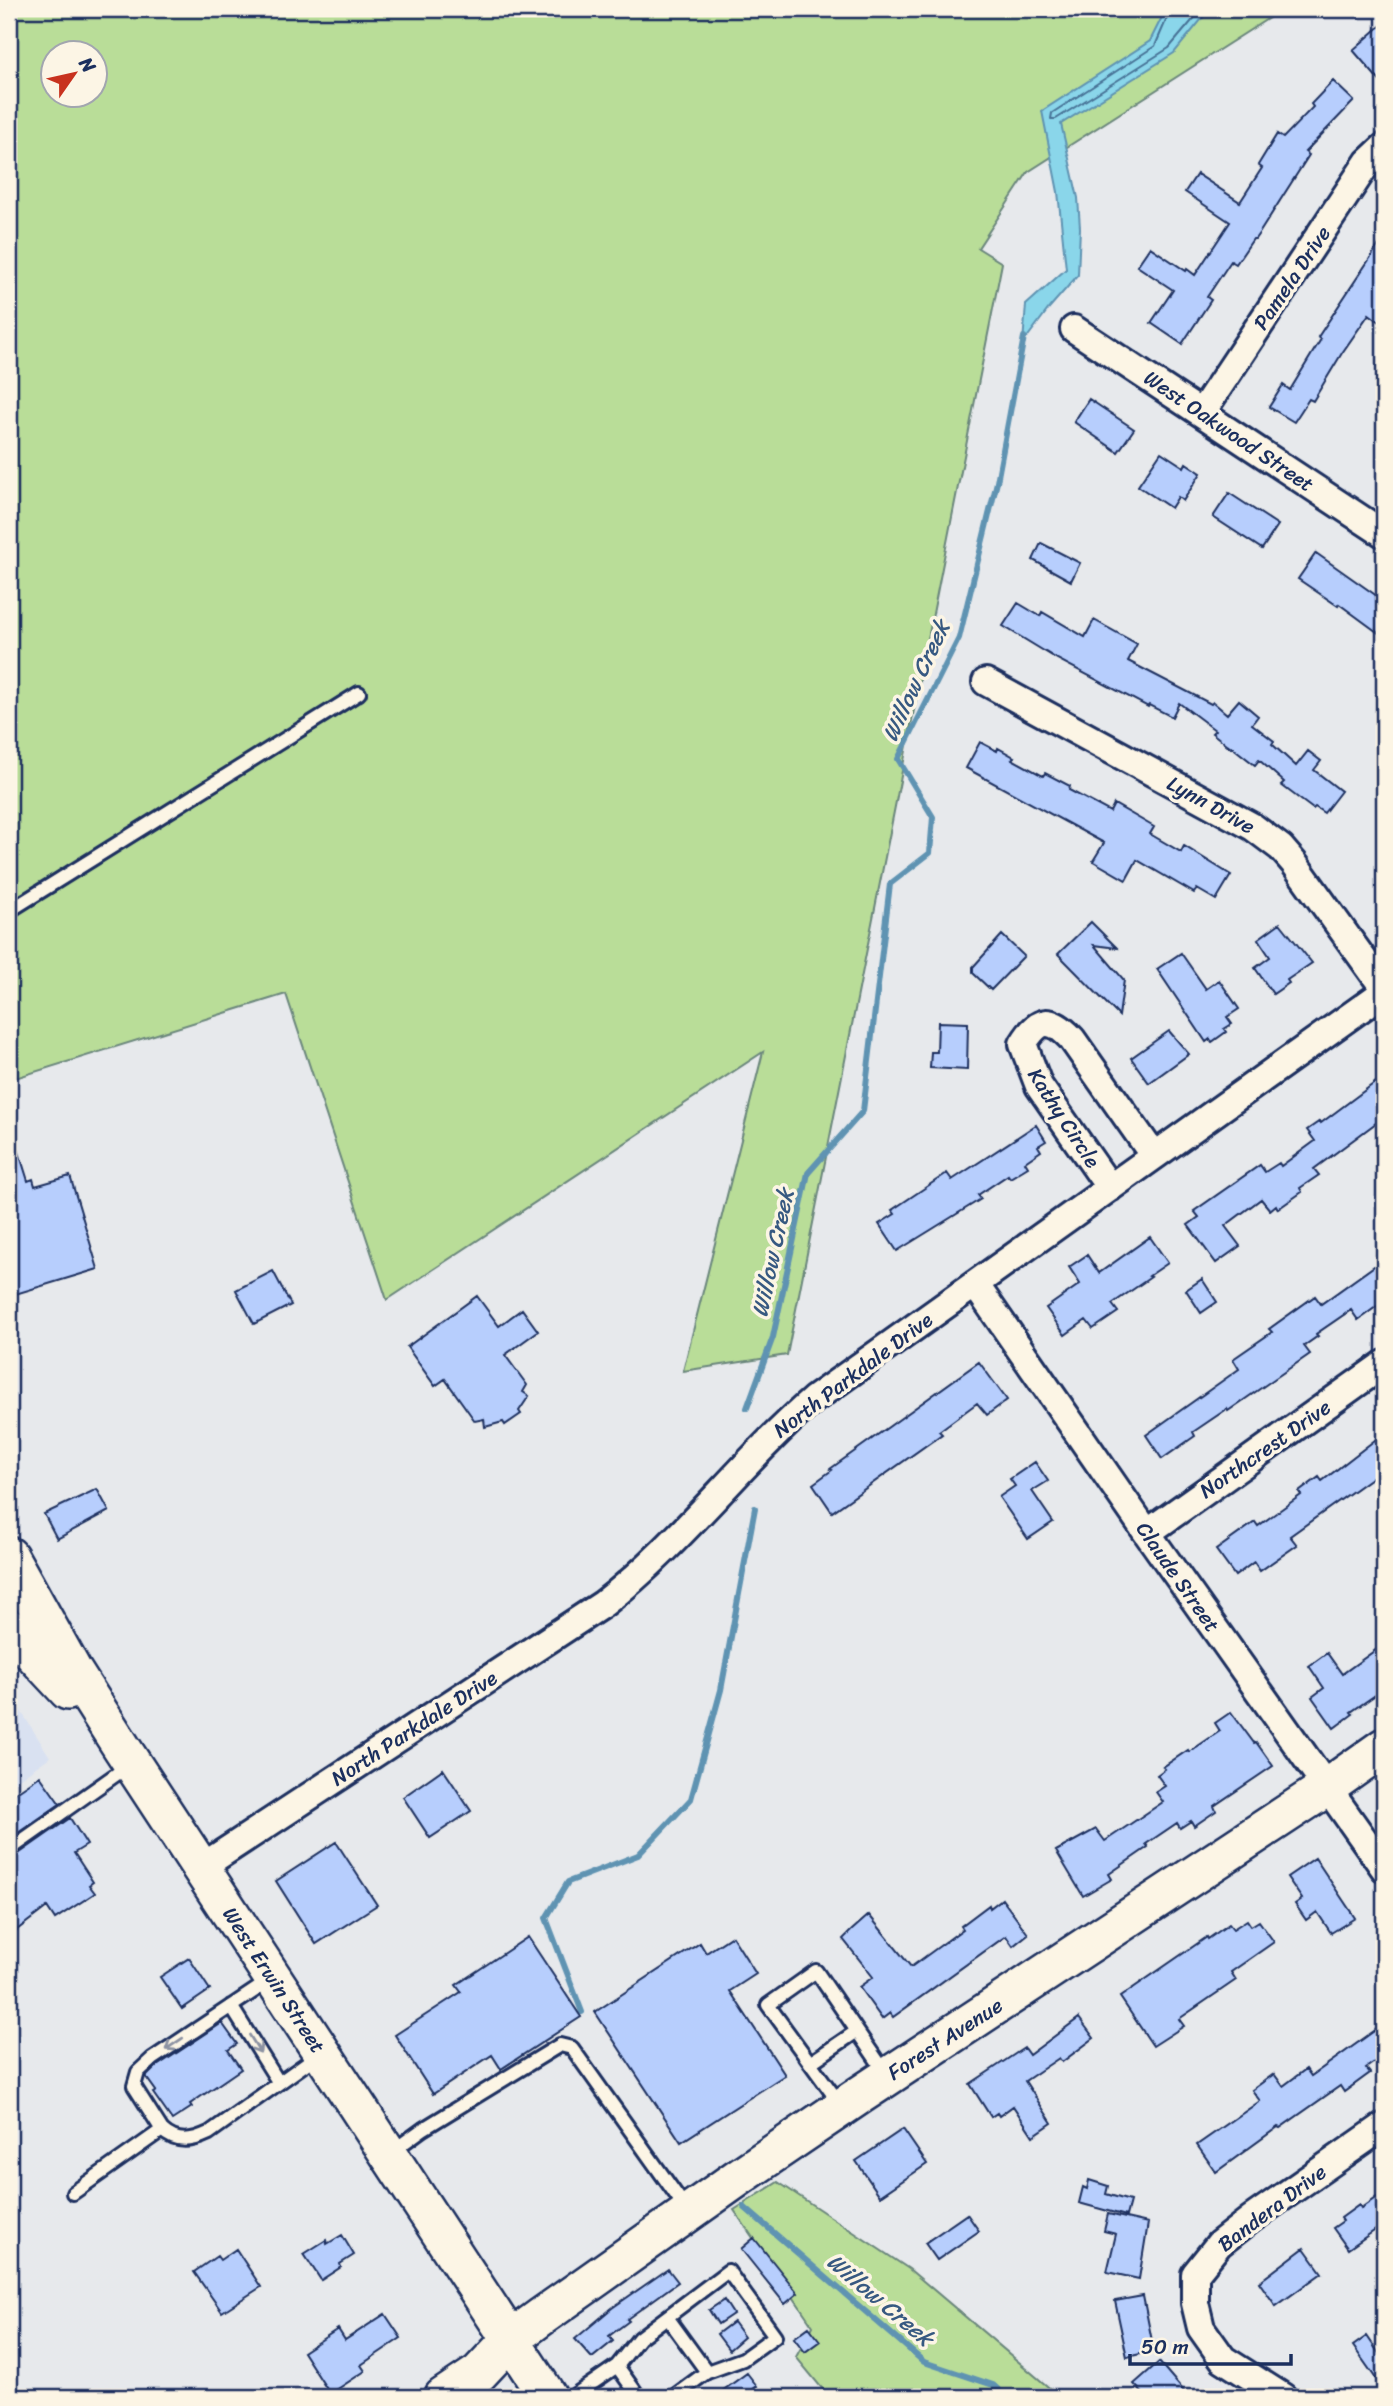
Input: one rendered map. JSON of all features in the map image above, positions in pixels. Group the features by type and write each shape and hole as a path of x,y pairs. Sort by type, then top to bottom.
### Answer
{"street":[{"name":"Pamela Drive","path":"1202,412 1368,162 1384,147"},
{"name":"West Oakwood Street","path":"1074,329 1384,534"},
{"name":"Lynn Drive","path":"986,682 1253,827 1281,848 1384,990"},
{"name":"North Parkdale Drive","path":"200,1868 603,1604 645,1570 765,1442 814,1399 1384,990"},
{"name":"Kathy Circle","path":"1110,1188 1039,1086 1023,1044 1031,1031 1041,1024 1059,1025 1154,1156"},
{"name":"Claude Street","path":"975,1284 1384,1868"},
{"name":"Northcrest Drive","path":"1147,1533 1384,1364"},
{"name":"West Erwin Street","path":"9,1556 74,1671 127,1756 548,2397"},
{"path":"9,1628 127,1756"},
{"name":"Forest Avenue","path":"443,2397 479,2372 511,2339 842,2107 1384,1748"},
{"name":"Bandera Drive","path":"1283,2397 1223,2359 1201,2328 1195,2303 1195,2274 1219,2244 1384,2126"}],"lane":[{"path":"9,911 359,694"},
{"path":"9,1850 127,1756"},
{"path":"842,2107 768,2005 816,1971 888,2077"},
{"path":"273,1979 152,2059 138,2072 134,2086 162,2130 171,2138 192,2140 209,2133 321,2053"},
{"path":"230,2006 279,2083"},
{"path":"810,2063 857,2031"},
{"path":"388,2154 423,2129 560,2045 572,2048 689,2213"},
{"path":"73,2193 162,2130"},
{"path":"572,2397 617,2366 639,2338 728,2272 775,2336 743,2359 707,2372 673,2397"},
{"path":"667,2317 707,2372"},
{"path":"617,2366 639,2397"}],"shaded area":[{"path":"9,1692 50,1757 9,1786"}],"green space":[{"path":"9,9 1283,9 1028,172 978,248 1002,263 787,1355 683,1371 763,1052 387,1300 286,994 9,1080"},
{"path":"778,2182 909,2269 1060,2397 829,2397 796,2357 813,2326 734,2210"}],"water":[{"path":"1166,9 1210,9 1174,53 1061,124 1078,198 1078,275 1023,343 1026,305 1066,269 1058,192 1042,111 1150,41"}],"building":[{"path":"1384,23 1384,86 1353,50"},
{"path":"1333,81 1354,101 1305,152 1309,155 1260,232 1236,264 1231,261 1207,297 1211,300 1182,344 1151,323 1173,290 1137,266 1150,247 1195,275 1230,222 1185,192 1197,174 1240,202 1262,168 1258,165 1277,134 1283,138 1313,107 1311,104"},
{"path":"1384,237 1384,325 1369,314 1313,401 1309,399 1294,422 1269,407 1283,385 1290,390 1321,339 1318,337"},
{"path":"1089,399 1134,429 1118,452 1074,422"},
{"path":"1161,452 1184,467 1186,463 1201,473 1183,501 1178,497 1171,508 1138,486"},
{"path":"1229,493 1278,525 1262,549 1213,517"},
{"path":"1041,543 1080,563 1071,581 1033,560"},
{"path":"1316,553 1384,601 1384,637 1339,604 1338,606 1298,579"},
{"path":"1018,603 1040,616 1042,612 1085,637 1094,620 1137,644 1128,661 1211,704 1213,702 1227,714 1239,700 1258,716 1252,724 1274,741 1272,744 1296,766 1308,751 1321,761 1314,770 1341,791 1324,813 1315,807 1313,809 1281,785 1284,782 1259,760 1255,765 1231,748 1212,733 1215,730 1179,703 1172,717 1149,705 1148,707 1057,659 1003,626"},
{"path":"980,742 997,751 998,748 1043,776 1045,773 1070,786 1069,790 1110,812 1114,804 1154,827 1150,834 1181,852 1184,846 1231,875 1216,900 1197,889 1194,893 1137,860 1126,880 1093,861 1104,843 966,768"},
{"path":"1091,922 1117,948 1094,945 1124,980 1119,1016 1058,954"},
{"path":"1280,923 1312,963 1287,980 1289,983 1273,994 1255,968 1270,957 1258,939"},
{"path":"1002,935 1024,956 991,990 973,973 973,967"},
{"path":"1181,953 1206,989 1219,980 1239,1009 1227,1017 1232,1024 1224,1029 1226,1032 1212,1042 1210,1039 1206,1042 1157,969"},
{"path":"938,1022 968,1023 967,1070 930,1068 931,1052 937,1052"},
{"path":"1169,1031 1189,1054 1149,1083 1131,1058"},
{"path":"1384,1076 1384,1117 1314,1169 1319,1175 1300,1188 1302,1192 1278,1209 1276,1205 1270,1210 1261,1199 1225,1226 1240,1246 1216,1263 1188,1225 1199,1217 1194,1211 1260,1165 1265,1172 1279,1163 1281,1166 1315,1141 1307,1130 1320,1121 1321,1123"},
{"path":"1036,1125 1046,1141 1038,1146 1041,1151 1025,1162 1028,1167 1010,1178 1008,1175 978,1195 981,1199 897,1251 879,1224 895,1214 892,1210 947,1173 952,1180"},
{"path":"13,1133 28,1181 33,1179 35,1186 70,1176 98,1269 9,1296 9,1134"},
{"path":"1150,1237 1168,1263 1112,1304 1118,1312 1093,1329 1086,1320 1065,1335 1046,1308 1080,1284 1069,1267 1087,1255 1099,1273"},
{"path":"1384,1259 1384,1301 1358,1320 1351,1310 1316,1334 1318,1336 1304,1346 1310,1354 1193,1432 1195,1436 1162,1459 1146,1435 1239,1369 1233,1359 1272,1332 1269,1329 1315,1296 1321,1304"},
{"path":"273,1271 291,1305 254,1324 236,1290"},
{"path":"1202,1279 1217,1302 1201,1313 1186,1290"},
{"path":"477,1296 499,1326 522,1309 538,1331 505,1355 527,1385 523,1392 529,1396 519,1411 521,1414 505,1425 503,1422 485,1427 484,1419 475,1421 445,1379 435,1386 407,1347"},
{"path":"979,1362 1007,1400 987,1415 977,1403 939,1431 942,1434 832,1512 813,1484"},
{"path":"1384,1433 1384,1476 1381,1471 1290,1536 1297,1545 1260,1571 1254,1562 1235,1576 1216,1550 1255,1522 1258,1526 1301,1495 1299,1492 1319,1477 1322,1481"},
{"path":"1035,1462 1048,1481 1032,1491 1053,1522 1028,1539 999,1497 1015,1486 1010,1479"},
{"path":"97,1489 109,1511 57,1539 44,1514"},
{"path":"1384,1644 1384,1689 1351,1712 1353,1714 1334,1728 1312,1697 1324,1688 1309,1666 1327,1653 1342,1674"},
{"path":"1231,1712 1273,1766 1214,1806 1216,1811 1194,1826 1191,1821 1180,1828 1177,1823 1146,1844 1148,1847 1109,1874 1112,1879 1083,1896 1056,1851 1096,1829 1105,1841 1163,1802 1156,1792 1165,1786 1157,1775 1165,1769 1163,1767 1220,1731 1215,1723"},
{"path":"443,1769 471,1811 430,1838 403,1797"},
{"path":"40,1776 60,1804 9,1839 9,1797"},
{"path":"70,1818 87,1845 74,1853 93,1882 89,1885 95,1893 55,1919 47,1907 9,1936 9,1859"},
{"path":"336,1842 377,1905 316,1944 276,1881"},
{"path":"1315,1858 1355,1918 1331,1933 1317,1912 1306,1920 1295,1904 1302,1899 1287,1877"},
{"path":"1002,1899 1028,1934 1013,1946 1006,1936 893,2017 890,2013 882,2019 859,1987 873,1977 843,1939 852,1930 869,1915 911,1967 963,1929 961,1926 989,1905 990,1908"},
{"path":"1247,1920 1251,1926 1259,1921 1274,1942 1231,1972 1236,1980 1179,2019 1184,2026 1153,2046 1120,1997 1207,1937 1208,1939 1229,1924 1233,1929"},
{"path":"732,1936 756,1974 730,1991 785,2075 681,2142 595,2012 700,1943 706,1953"},
{"path":"528,1937 581,2017 501,2069 492,2055 433,2094 395,2035 461,1992 456,1985"},
{"path":"189,1958 210,1990 182,2009 160,1977"},
{"path":"1079,2018 1094,2038 1062,2062 1059,2058 1025,2081 1052,2123 1033,2136 1013,2106 999,2116 997,2113 991,2117 970,2084 1024,2048 1029,2055"},
{"path":"222,2023 237,2044 228,2050 241,2069 190,2104 192,2107 172,2120 153,2093 156,2091 146,2077 157,2066"},
{"path":"1384,2024 1384,2055 1366,2068 1370,2073 1344,2092 1340,2086 1216,2172 1197,2145 1260,2101 1252,2090 1274,2074 1283,2086 1306,2069 1311,2076"},
{"path":"903,2129 927,2164 880,2196 856,2161"},
{"path":"1089,2180 1108,2186 1106,2194 1130,2201 1126,2216 1079,2203 1083,2187 1087,2189"},
{"path":"1384,2192 1384,2224 1348,2249 1333,2228 1343,2221 1341,2218 1359,2205 1361,2208"},
{"path":"967,2214 979,2231 937,2260 925,2243"},
{"path":"1108,2214 1148,2223 1139,2279 1107,2272 1116,2234 1104,2231"},
{"path":"342,2235 354,2255 321,2280 304,2254 326,2240 327,2244"},
{"path":"754,2238 798,2293 785,2304 741,2249"},
{"path":"1304,2248 1322,2273 1276,2306 1259,2282"},
{"path":"236,2249 261,2287 222,2312 194,2272 217,2256 220,2260"},
{"path":"668,2269 678,2282 627,2319 629,2321 609,2336 613,2341 592,2358 575,2339 612,2308"},
{"path":"1143,2296 1154,2351 1127,2357 1115,2301"},
{"path":"724,2300 733,2314 718,2324 709,2310"},
{"path":"385,2314 401,2338 361,2365 365,2371 330,2394 303,2352 338,2329 345,2340"},
{"path":"733,2322 744,2337 729,2350 717,2334"},
{"path":"809,2327 820,2341 805,2352 794,2338"},
{"path":"1367,2336 1384,2361 1384,2390 1353,2346"},
{"path":"1159,2362 1189,2397 1146,2397 1134,2384"},
{"path":"747,2373 757,2386 743,2397 714,2397"}],"waterway":[{"name":"Willow Creek","path":"747,1408 773,1337 808,1173 863,1111 890,884 930,853 933,817 898,759 959,638 997,482 1024,337"},
{"name":"Willow Creek","path":"582,2012 546,1918 568,1882 638,1855 691,1799 721,1690 755,1508"},
{"name":"Willow Creek","path":"744,2207 924,2362 993,2385 1006,2397"}]}
